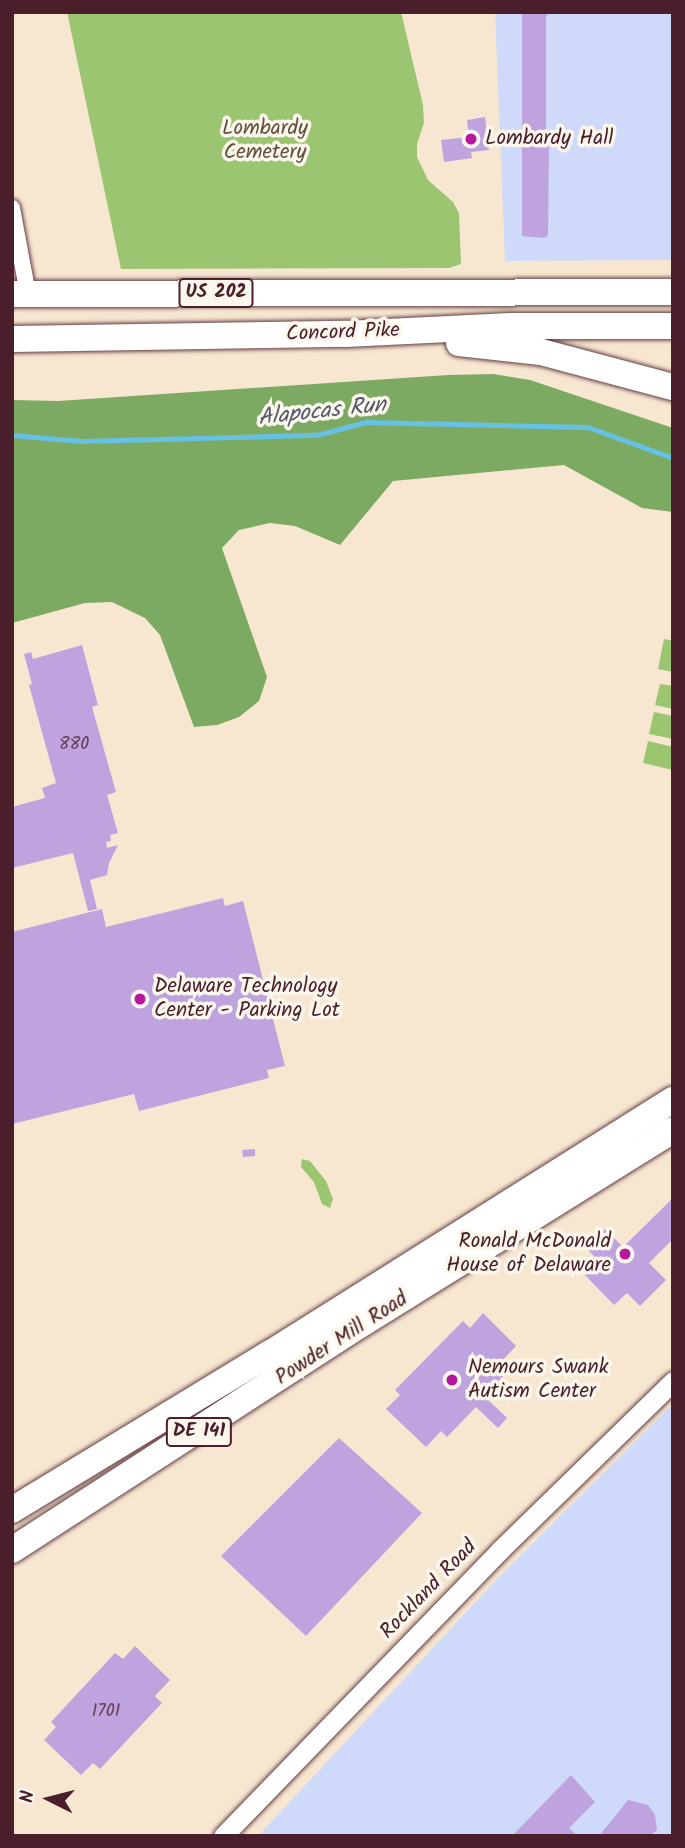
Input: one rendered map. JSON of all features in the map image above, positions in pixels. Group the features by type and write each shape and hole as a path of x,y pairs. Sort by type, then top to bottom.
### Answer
{"highway":[{"name":"Concord Pike","path":"20,294 673,292"},
{"name":"Concord Pike","path":"12,339 346,334 512,326 673,326"},
{"path":"346,334 541,352 673,387"},
{"name":"Powder Mill Road","path":"12,1510 270,1354 673,1100"},
{"name":"Powder Mill Road","path":"12,1550 363,1324 673,1130"}],"street":[{"path":"12,208 20,294"},
{"name":"Rockland Road","path":"223,1836 500,1550 673,1381"}],"shaded area":[{"path":"495,12 673,12 673,260 505,261"},
{"path":"673,1404 673,1836 258,1836 496,1580"}],"green space":[{"name":"Lombardy Cemetery","path":"67,12 401,12 423,105 424,123 417,144 417,157 428,180 453,202 459,213 461,264 449,268 121,269"},
{"path":"493,374 530,380 673,428 673,512 642,508 564,465 393,481 340,545 295,526 270,523 239,530 222,548 267,677 259,701 239,717 217,725 194,727 160,635 145,618 112,602 85,603 12,623 12,400 58,401"},
{"path":"664,639 673,641 673,672 658,669"},
{"path":"660,684 673,686 673,709 655,705"},
{"path":"654,712 673,716 673,739 649,734"},
{"path":"648,741 673,747 673,770 643,763"},
{"path":"302,1159 310,1161 326,1181 333,1199 330,1208 322,1204 314,1182 301,1167"}],"building":[{"path":"522,12 549,12 546,17 548,235 544,238 522,236"},
{"name":"Lombardy Hall","path":"485,117 489,150 471,152 472,158 444,162 441,140 469,137 467,120"},
{"path":"82,645 98,705 92,707 116,792 107,795 118,833 110,835 111,841 106,842 107,848 118,845 109,863 107,875 90,880 97,909 88,911 73,853 12,868 12,807 45,798 42,788 56,783 29,685 32,684 24,654 31,652 33,659"},
{"name":"Delaware Technology Center - Parking Lot","path":"223,898 225,906 243,901 285,1066 267,1070 269,1078 139,1111 134,1094 12,1124 12,932 102,909 106,927"},
{"path":"255,1149 255,1156 243,1157 242,1150"},
{"name":"Ronald McDonald House of Delaware","path":"673,1198 673,1239 649,1263 666,1280 640,1306 627,1293 614,1305 585,1275 599,1261 586,1248 605,1229 623,1247"},
{"name":"Nemours Swank Autism Center","path":"483,1313 516,1346 501,1362 509,1370 484,1396 507,1418 498,1428 476,1407 447,1437 441,1431 426,1447 386,1409 400,1395 395,1390 463,1321 470,1328"},
{"path":"339,1438 422,1513 306,1636 221,1556"},
{"path":"135,1646 170,1680 155,1696 162,1703 100,1769 93,1763 81,1775 44,1740 56,1727 51,1722 115,1653 123,1659"},
{"path":"571,1775 595,1802 569,1828 578,1836 512,1836"},
{"path":"628,1800 648,1805 655,1815 657,1830 650,1836 599,1836"}],"waterway":[{"name":"Alapocas Run","path":"12,435 82,441 317,435 366,422 588,427 673,458"}],"place":[{"name":"Lombardy Hall","path":"471,139"},
{"name":"Delaware Technology Center - Parking Lot","path":"140,999"},
{"name":"Ronald McDonald House of Delaware","path":"625,1254"},
{"name":"Nemours Swank Autism Center","path":"452,1380"}]}
